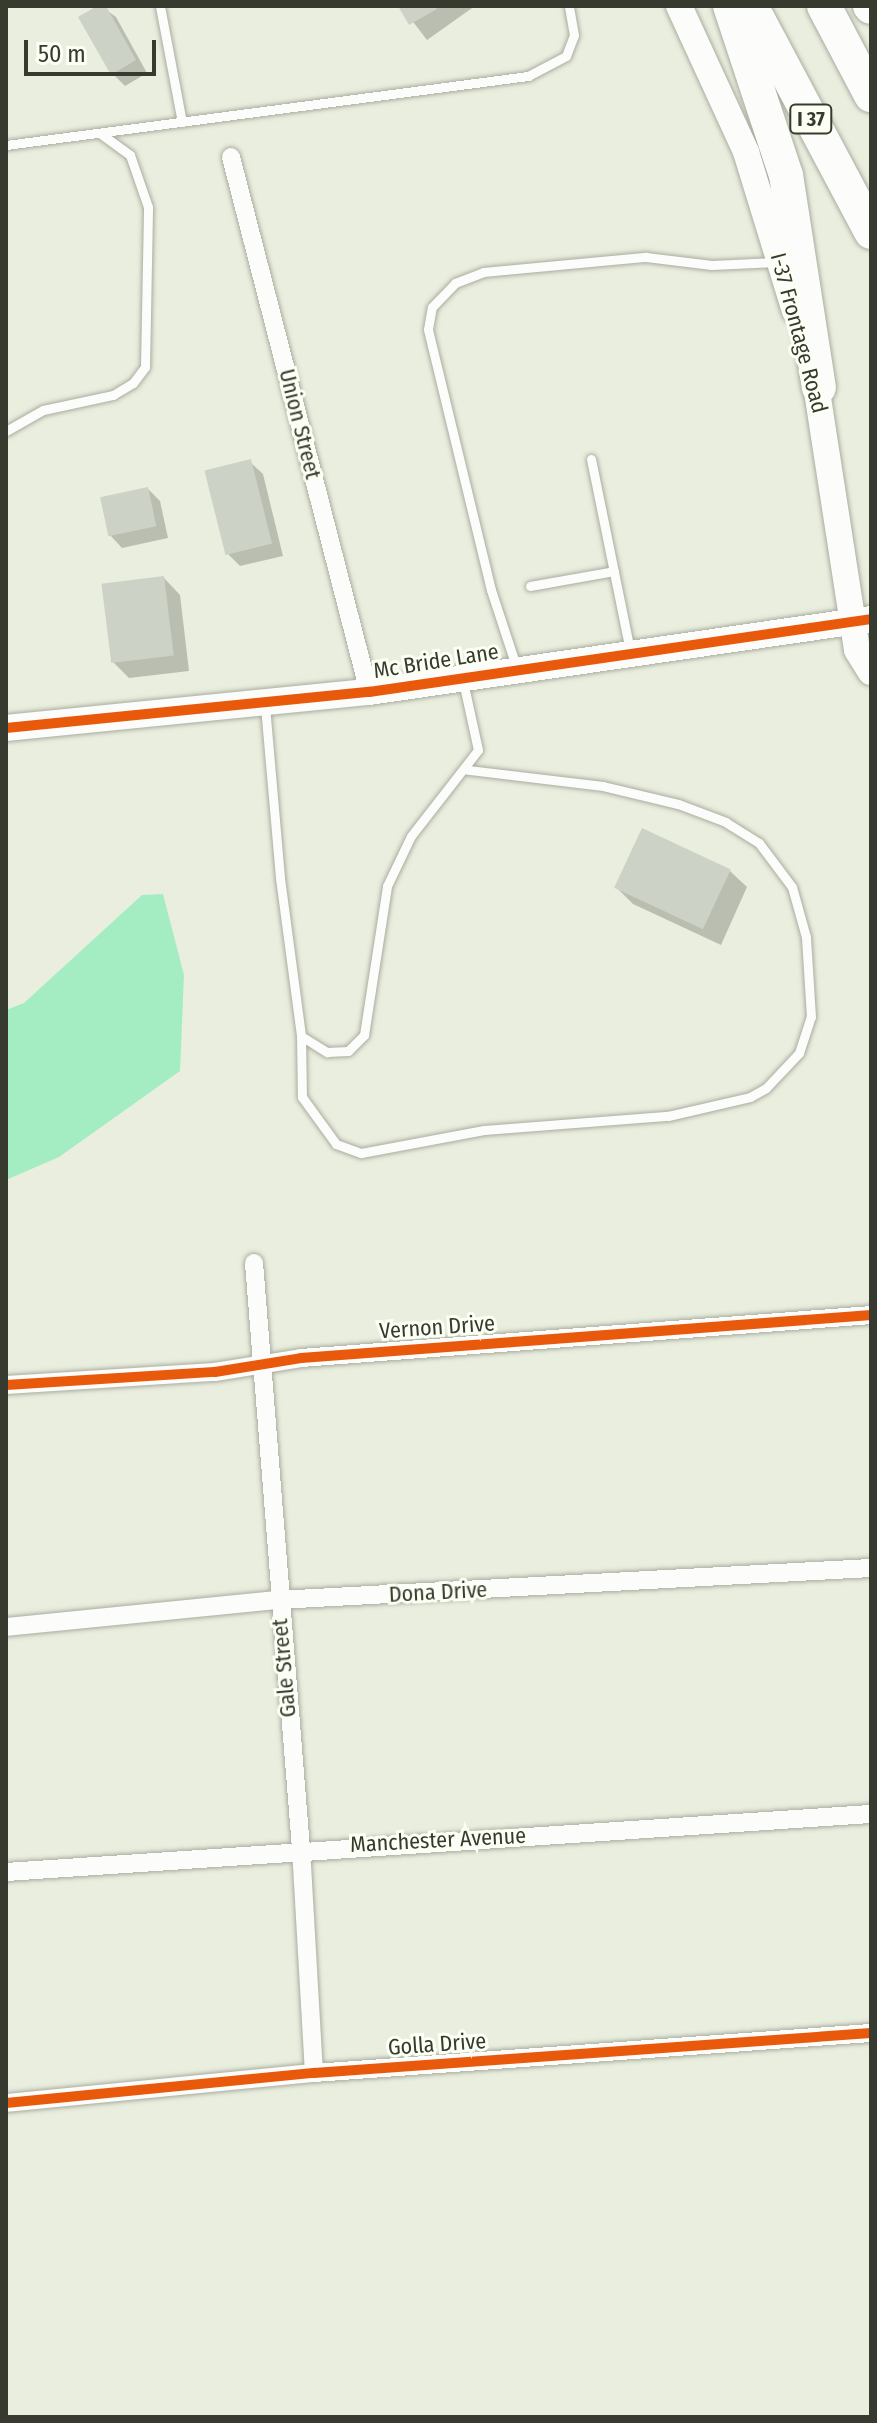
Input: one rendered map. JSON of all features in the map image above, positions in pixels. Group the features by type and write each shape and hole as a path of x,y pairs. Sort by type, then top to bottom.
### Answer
{"highway":[{"path":"730,6 786,175 819,387"},
{"name":"I 37","path":"751,6 871,232"},
{"path":"824,6 871,95"}],"street":[{"name":"I-37 Frontage Road","path":"679,6 746,152 819,387 862,622 857,650 871,672"},
{"name":"Union Street","path":"231,157 369,692"},
{"name":"Mc Bride Lane","path":"6,728 369,692 862,622"},
{"name":"Gale Street","path":"254,1263 278,1600 301,1848 314,2073"},
{"name":"Vernon Drive","path":"6,1385 215,1372 263,1363 871,1315"},
{"name":"Dona Drive","path":"6,1627 278,1600 871,1568"},
{"name":"Manchester Avenue","path":"6,1872 301,1848 871,1814"},
{"name":"Golla Drive","path":"6,2103 314,2073 871,2033"}],"lane":[{"path":"160,6 182,122"},
{"path":"6,145 528,76 566,56 574,35 569,6"},
{"path":"6,431 43,410 113,395 133,383 145,367 148,207 130,155 100,133"},
{"path":"518,669 491,590 428,329 432,307 455,283 483,272 646,257 712,265 780,261"},
{"path":"591,459 631,654"},
{"path":"530,586 614,571"},
{"path":"301,1036 327,1052 348,1051 364,1035 387,886 411,836 468,770 478,750 463,678"},
{"path":"265,702 280,878 301,1036 302,1097 336,1144 361,1153 484,1130 668,1116 709,1107 766,1088 799,1053 811,1017 806,937 792,887 759,843 726,822 678,804 603,786 468,770"}],"shaded area":[{"path":"163,894 184,975 180,1071 59,1157 6,1180 6,1010 24,1003 142,895"}],"building":[{"path":"97,6 106,6 136,60 111,75 78,17"},
{"path":"398,6 435,6 437,9 409,25"},
{"path":"251,459 272,543 225,555 204,471"},
{"path":"148,487 156,526 108,536 100,497"},
{"path":"164,576 174,655 111,663 101,584"},
{"path":"642,828 731,869 703,929 614,888"}],"cycle path":[{"path":"6,728 369,692 871,619"},
{"path":"6,1385 215,1372 301,1358 871,1315"},
{"path":"6,2103 314,2073 871,2033"}]}
